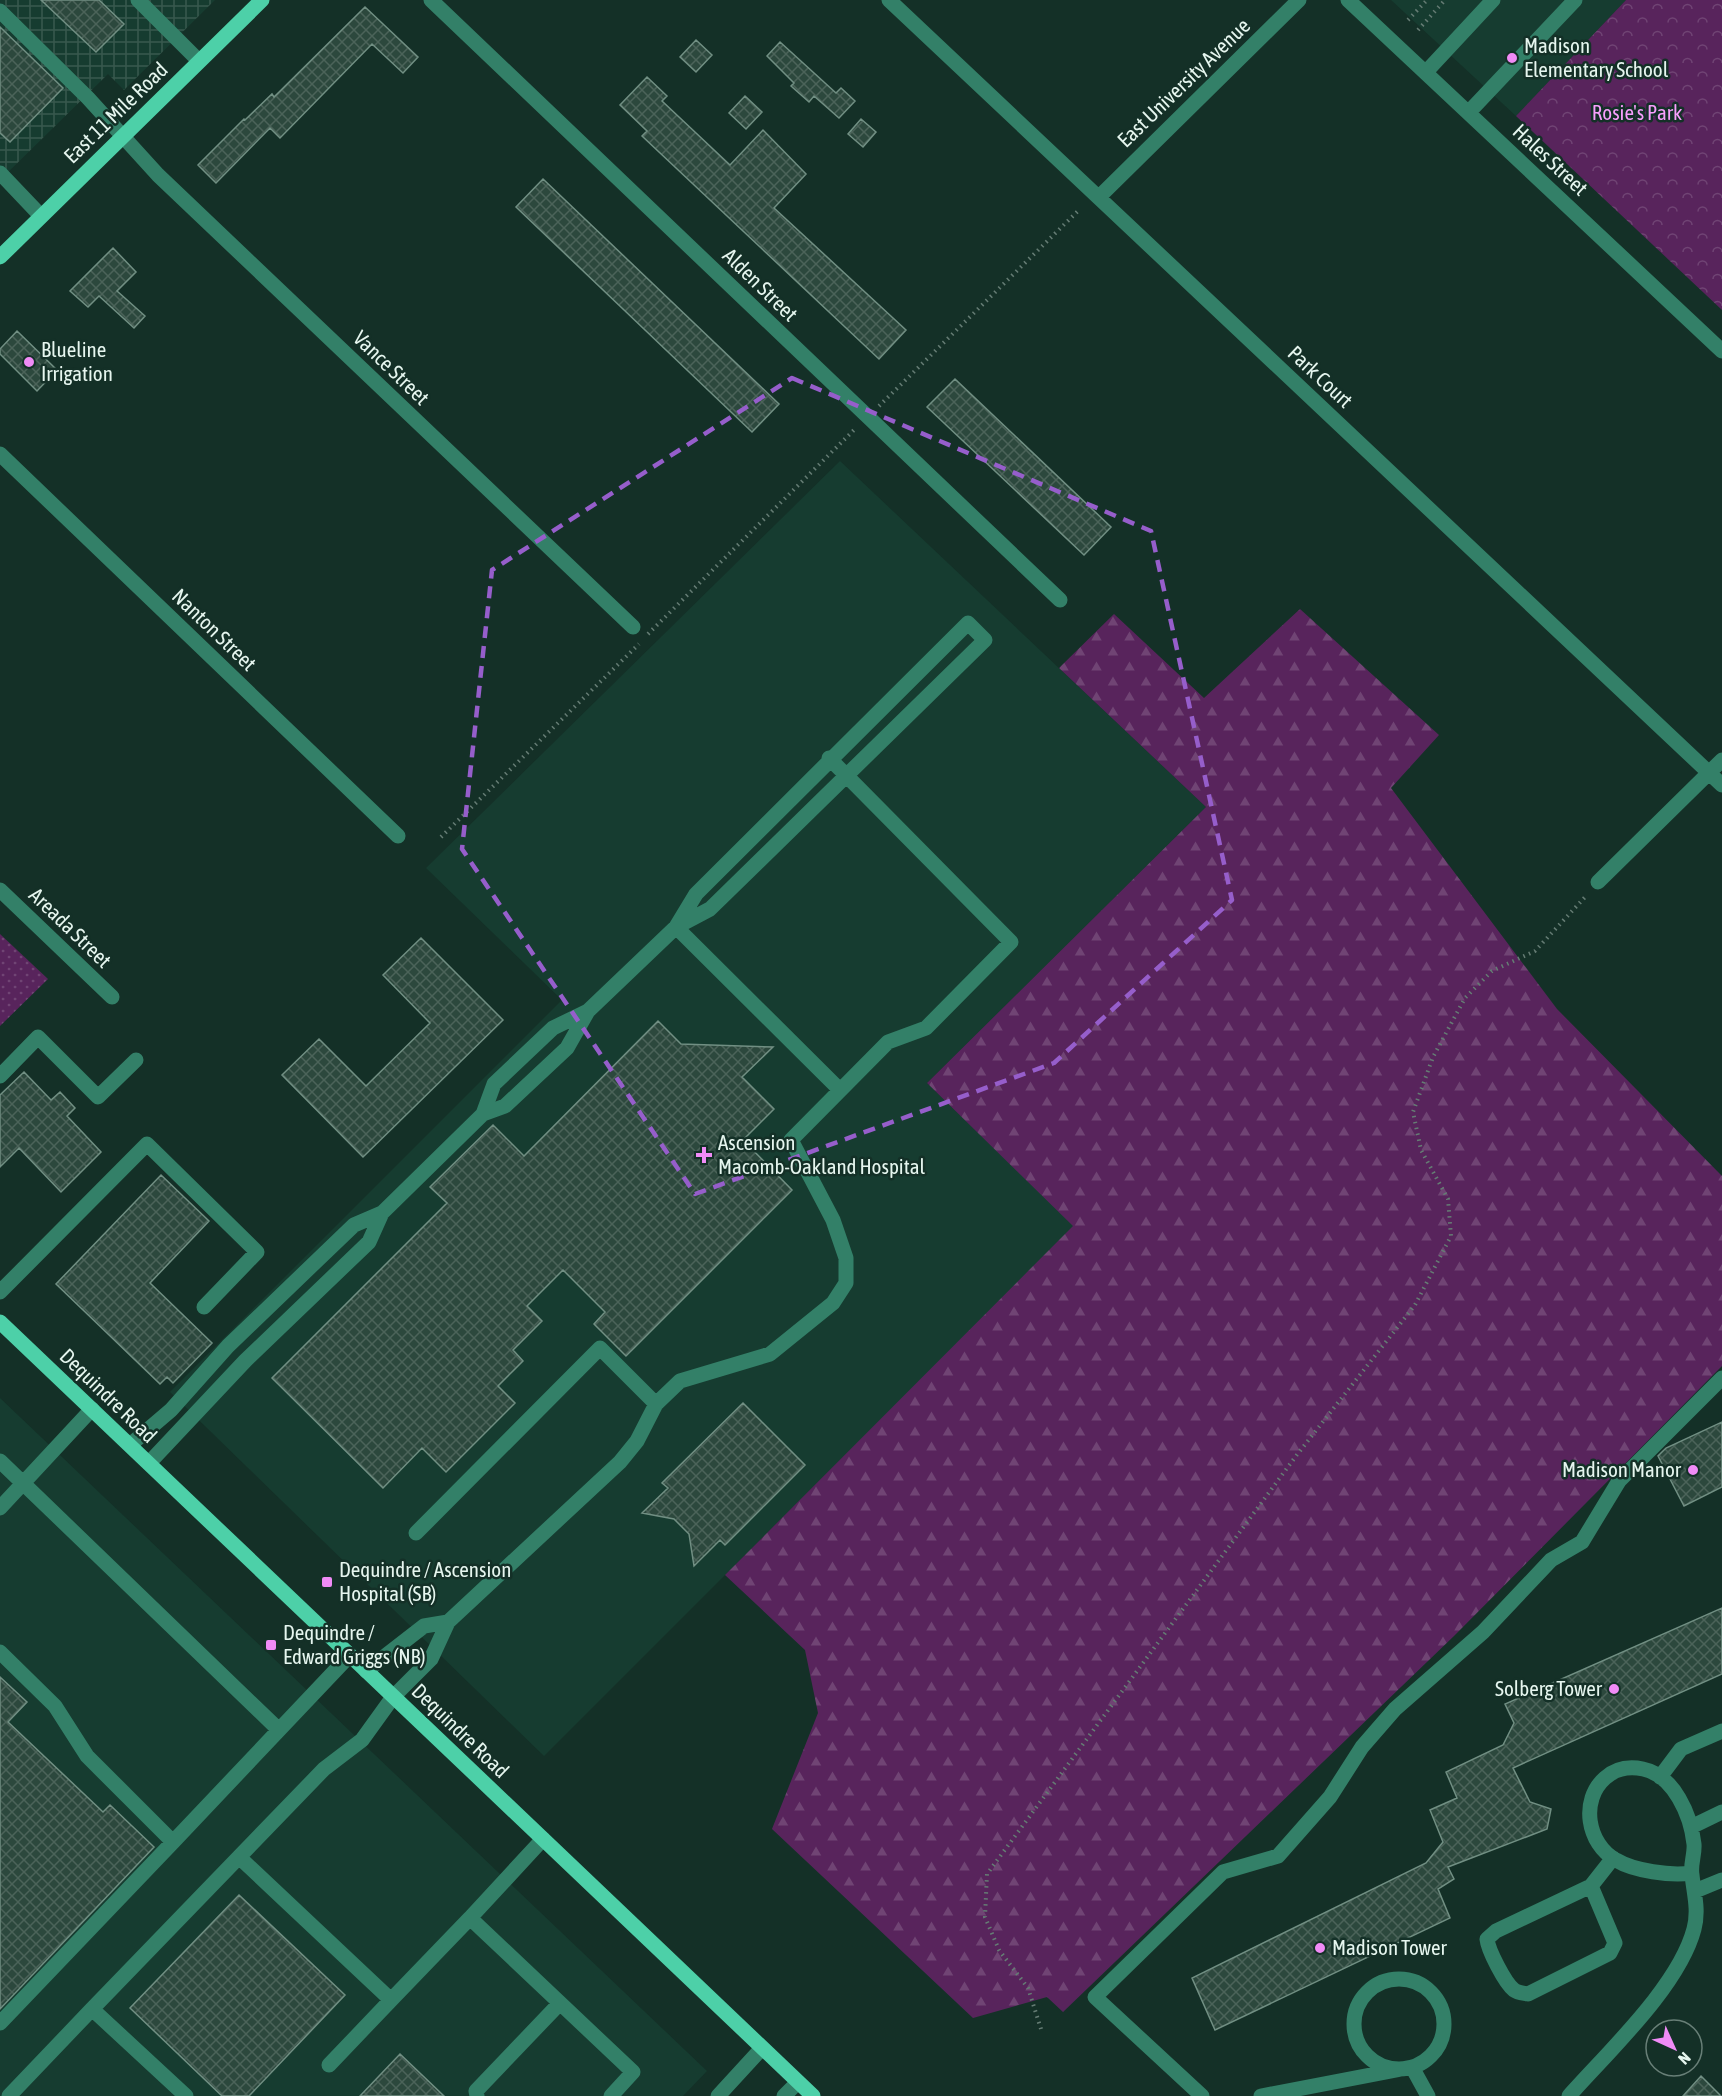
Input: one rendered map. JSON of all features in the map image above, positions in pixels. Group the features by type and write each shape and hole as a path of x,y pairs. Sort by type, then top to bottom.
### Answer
{"main road":[{"name":"East 11 Mile Road","path":"0,257 262,0"},
{"name":"Dequindre Road","path":"0,1322 813,2096"}],"street":[{"path":"138,0 199,61"},
{"name":"Alden Street","path":"431,0 1060,600"},
{"name":"Park Court","path":"889,0 1722,784"},
{"name":"East University Avenue","path":"1099,197 1299,0"},
{"name":"Hales Street","path":"1348,0 1722,351"},
{"path":"1426,72 1493,0"},
{"path":"1469,112 1575,0"},
{"name":"Vance Street","path":"0,11 88,98 122,138 633,627"},
{"path":"0,172 41,216"},
{"name":"Nanton Street","path":"0,454 398,836"},
{"path":"130,1445 171,1410 228,1346 354,1225 382,1213 483,1114 505,1106 567,1048 588,1011 676,927 696,894 968,623 985,640 710,909 676,927"},
{"path":"9,2096 324,1769 362,1740 393,1696 430,1659 448,1622 620,1462 637,1441 656,1404 680,1381 770,1354 833,1303 846,1283 846,1258 833,1220 792,1140 888,1042 926,1028 1011,942 829,759"},
{"path":"1598,882 1722,760"},
{"name":"Areada Street","path":"0,890 112,997"},
{"path":"676,927 840,1090"},
{"path":"483,1114 494,1084 502,1076 552,1028 588,1011"},
{"path":"0,1076 38,1037 98,1097 136,1060"},
{"path":"0,1292 147,1144 257,1252 204,1307"},
{"path":"149,1463 245,1361 369,1242 382,1213"},
{"path":"416,1533 600,1348 656,1404"},
{"path":"1202,2096 1095,1997 1222,1872 1278,1856 1330,1797 1362,1747 1395,1708 1483,1632 1551,1560 1582,1542 1619,1481 1722,1378"},
{"path":"0,1508 92,1409"},
{"path":"0,1461 279,1730"},
{"path":"366,1671 424,1626 448,1622"},
{"path":"0,1652 56,1706 87,1756 173,1842"},
{"path":"0,2023 350,1655"},
{"path":"1660,1777 1681,1749 1722,1731"},
{"path":"1569,2096 1669,1980 1694,1930 1698,1909 1691,1873 1694,1846 1691,1827 1681,1802 1660,1777 1649,1770 1627,1767 1617,1770 1595,1790 1590,1807 1593,1834 1613,1858 1653,1871 1676,1875 1691,1873"},
{"path":"1691,1827 1722,1812"},
{"path":"329,2065 543,1839"},
{"path":"239,1857 391,2000"},
{"path":"1591,1886 1615,1943 1610,1953 1528,1994 1517,1992 1511,1987 1488,1947 1487,1939 1496,1931 1591,1886 1613,1858"},
{"path":"1695,1891 1722,1880"},
{"path":"470,1918 633,2072 610,2096"},
{"path":"1261,2096 1412,2067 1426,2060 1437,2048 1443,2035 1442,2012 1431,1992 1418,1983 1404,1979 1388,1980 1374,1986 1363,1996 1356,2010 1354,2025 1357,2040 1364,2053 1376,2063 1400,2069 1412,2067"},
{"path":"477,2096 476,2091 498,2066 560,2003"},
{"path":"92,2009 186,2096"},
{"path":"718,2096 762,2048"},
{"path":"1412,2067 1428,2096"},
{"path":"784,2096 798,2082"}],"path":[{"path":"1408,21 1427,0"},
{"path":"1418,30 1445,0"},
{"path":"877,408 1078,211"},
{"path":"1041,2029 1028,1988 999,1950 985,1917 987,1874 1233,1540 1415,1305 1451,1236 1448,1199 1421,1150 1413,1112 1433,1057 1465,998 1492,971 1535,951 1598,882"}],"highlighted area":[{"path":"792,378 1151,531 1232,900 1054,1063 695,1194 462,849 492,570"}],"shaded area":[{"path":"0,0 215,0 124,90 108,74 0,180"},
{"name":"Madison Elementary School","path":"1391,0 1626,0 1516,116"},
{"name":"Ascension Macomb-Oakland Hospital","path":"840,461 1206,807 927,1083 1074,1226 544,1756 170,1392 562,1000 426,868"},
{"path":"0,1398 707,2071 683,2096 0,2096"}],"green space":[{"name":"Rosie's Park","path":"1626,0 1722,0 1722,310 1516,116"},
{"path":"1300,609 1439,735 1391,788 1557,1009 1722,1176 1722,1366 1454,1636 1063,2012 1047,1997 973,2018 772,1829 818,1713 805,1650 725,1575 1073,1226 927,1083 1206,807 1059,668 1114,614 1204,698"},
{"path":"0,934 48,979 0,1026"}],"building":[{"path":"41,0 99,0 124,24 96,52"},
{"path":"365,7 418,57 403,73 372,44 280,138 270,128 216,183 198,165 244,119 272,94 274,97"},
{"path":"0,27 63,88 10,142 0,133"},
{"path":"696,40 712,55 696,72 680,57"},
{"path":"780,42 836,93 841,88 855,101 839,118 814,96 809,102 791,86 794,83 767,56"},
{"path":"647,77 667,96 662,101 730,165 763,130 806,174 774,208 906,330 879,359 642,136 647,131 620,105"},
{"path":"745,96 762,112 746,129 729,113"},
{"path":"861,119 876,132 863,147 848,134"},
{"path":"543,179 779,404 752,432 516,207"},
{"path":"113,248 136,272 117,291 145,316 134,328 99,296 88,307 70,291"},
{"name":"Blueline Irrigation","path":"17,331 57,370 37,391 0,354 0,349"},
{"path":"955,379 1111,527 1084,555 927,407"},
{"path":"421,938 503,1020 363,1157 282,1075 319,1039 366,1086 430,1023 383,975"},
{"path":"658,1021 681,1044 773,1047 742,1077 774,1109 743,1140 792,1190 626,1356 594,1324 605,1312 563,1270 527,1306 542,1321 513,1350 523,1361 498,1386 515,1403 446,1472 422,1448 383,1488 272,1378 447,1203 430,1187 493,1125 524,1156"},
{"path":"24,1072 51,1100 60,1092 75,1108 67,1116 101,1152 61,1192 19,1148 0,1167 0,1095"},
{"path":"161,1175 209,1221 150,1283 212,1343 173,1383 167,1377 160,1384 56,1284"},
{"path":"743,1403 805,1465 725,1545 720,1540 694,1566 689,1534 674,1519 642,1513 668,1488 662,1483"},
{"name":"Madison Manor","path":"1722,1422 1722,1487 1684,1506 1658,1456 1666,1448"},
{"path":"1722,1608 1722,1674 1513,1768 1530,1802 1551,1809 1547,1829 1448,1867 1454,1879 1438,1889 1450,1918 1215,2030 1192,1978 1426,1863 1443,1842 1430,1810 1457,1798 1446,1772 1503,1745 1514,1723 1505,1704"},
{"path":"0,1677 27,1702 8,1722 103,1812 110,1805 154,1847 0,2009"},
{"path":"239,1895 345,1995 249,2096 222,2096 130,2008"},
{"path":"400,2054 444,2096 360,2096"},
{"path":"1699,2078 1703,2078 1721,2096 1683,2096"}],"place":[{"name":"Madison Elementary School","path":"1512,58"},
{"name":"Blueline Irrigation","path":"29,362"},
{"name":"Ascension Macomb-Oakland Hospital","path":"704,1155"},
{"name":"Madison Manor","path":"1693,1470"},
{"name":"Dequindre / Ascension Hospital (SB)","path":"327,1582"},
{"name":"Dequindre / Edward Griggs (NB)","path":"271,1645"},
{"name":"Solberg Tower","path":"1614,1689"},
{"name":"Madison Tower","path":"1320,1948"}]}
